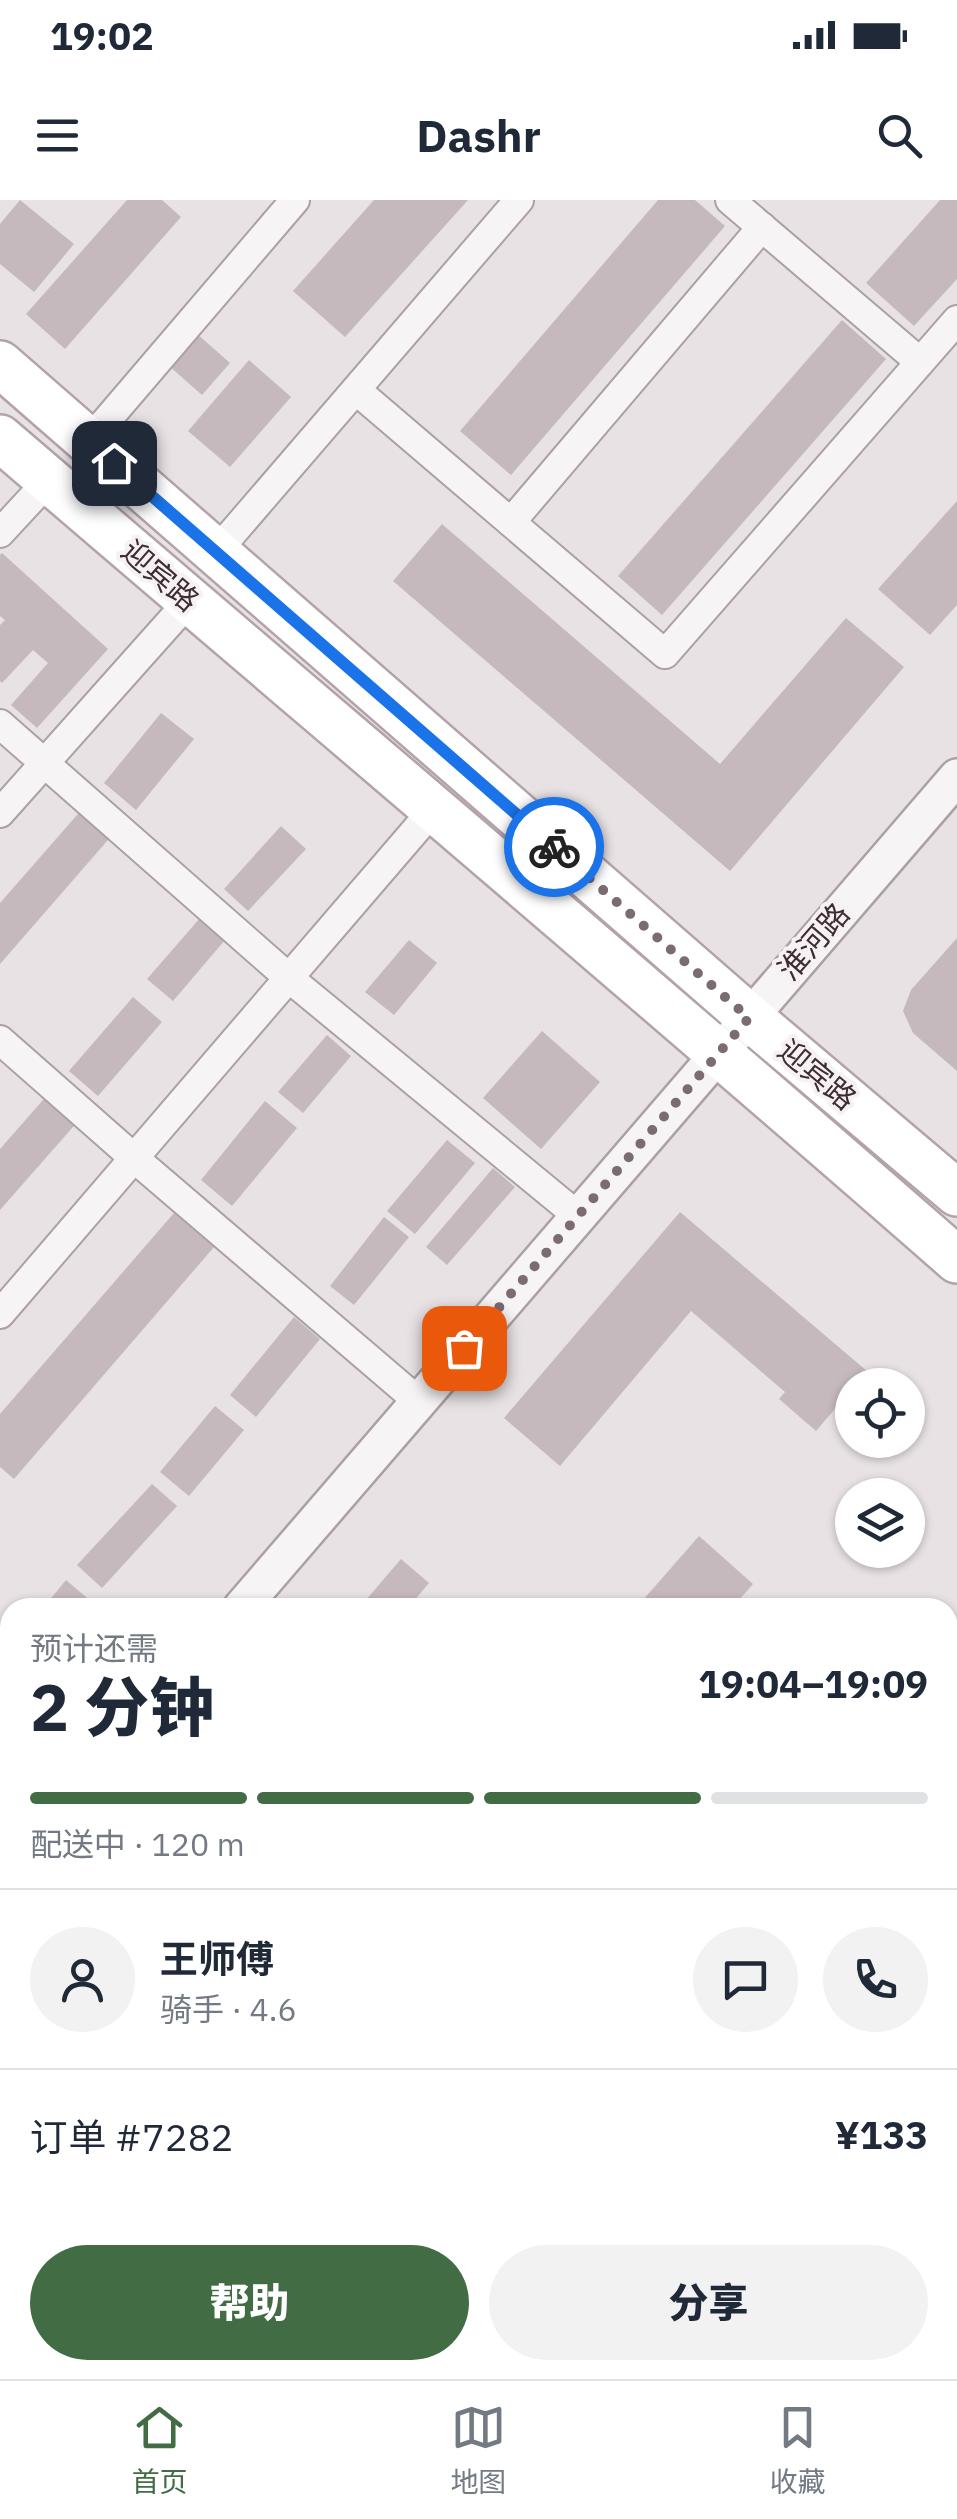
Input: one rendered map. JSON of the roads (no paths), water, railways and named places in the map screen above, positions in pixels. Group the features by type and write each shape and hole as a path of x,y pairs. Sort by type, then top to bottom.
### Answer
{"main road":[{"name":"迎宾路","path":"0,364 749,1018 957,1193"},
{"name":"迎宾路","path":"0,438 720,1052 957,1260"}],"street":[{"path":"89,441 295,200"},
{"path":"216,552 519,200"},
{"path":"730,200 920,362"},
{"path":"511,522 762,228"},
{"path":"356,390 664,654 957,320"},
{"path":"0,533 49,480"},
{"path":"0,813 189,601"},
{"path":"0,724 289,978 578,1216"},
{"name":"淮河路","path":"249,1598 957,777"},
{"path":"0,1314 433,810"},
{"path":"0,1040 418,1402"}]}
